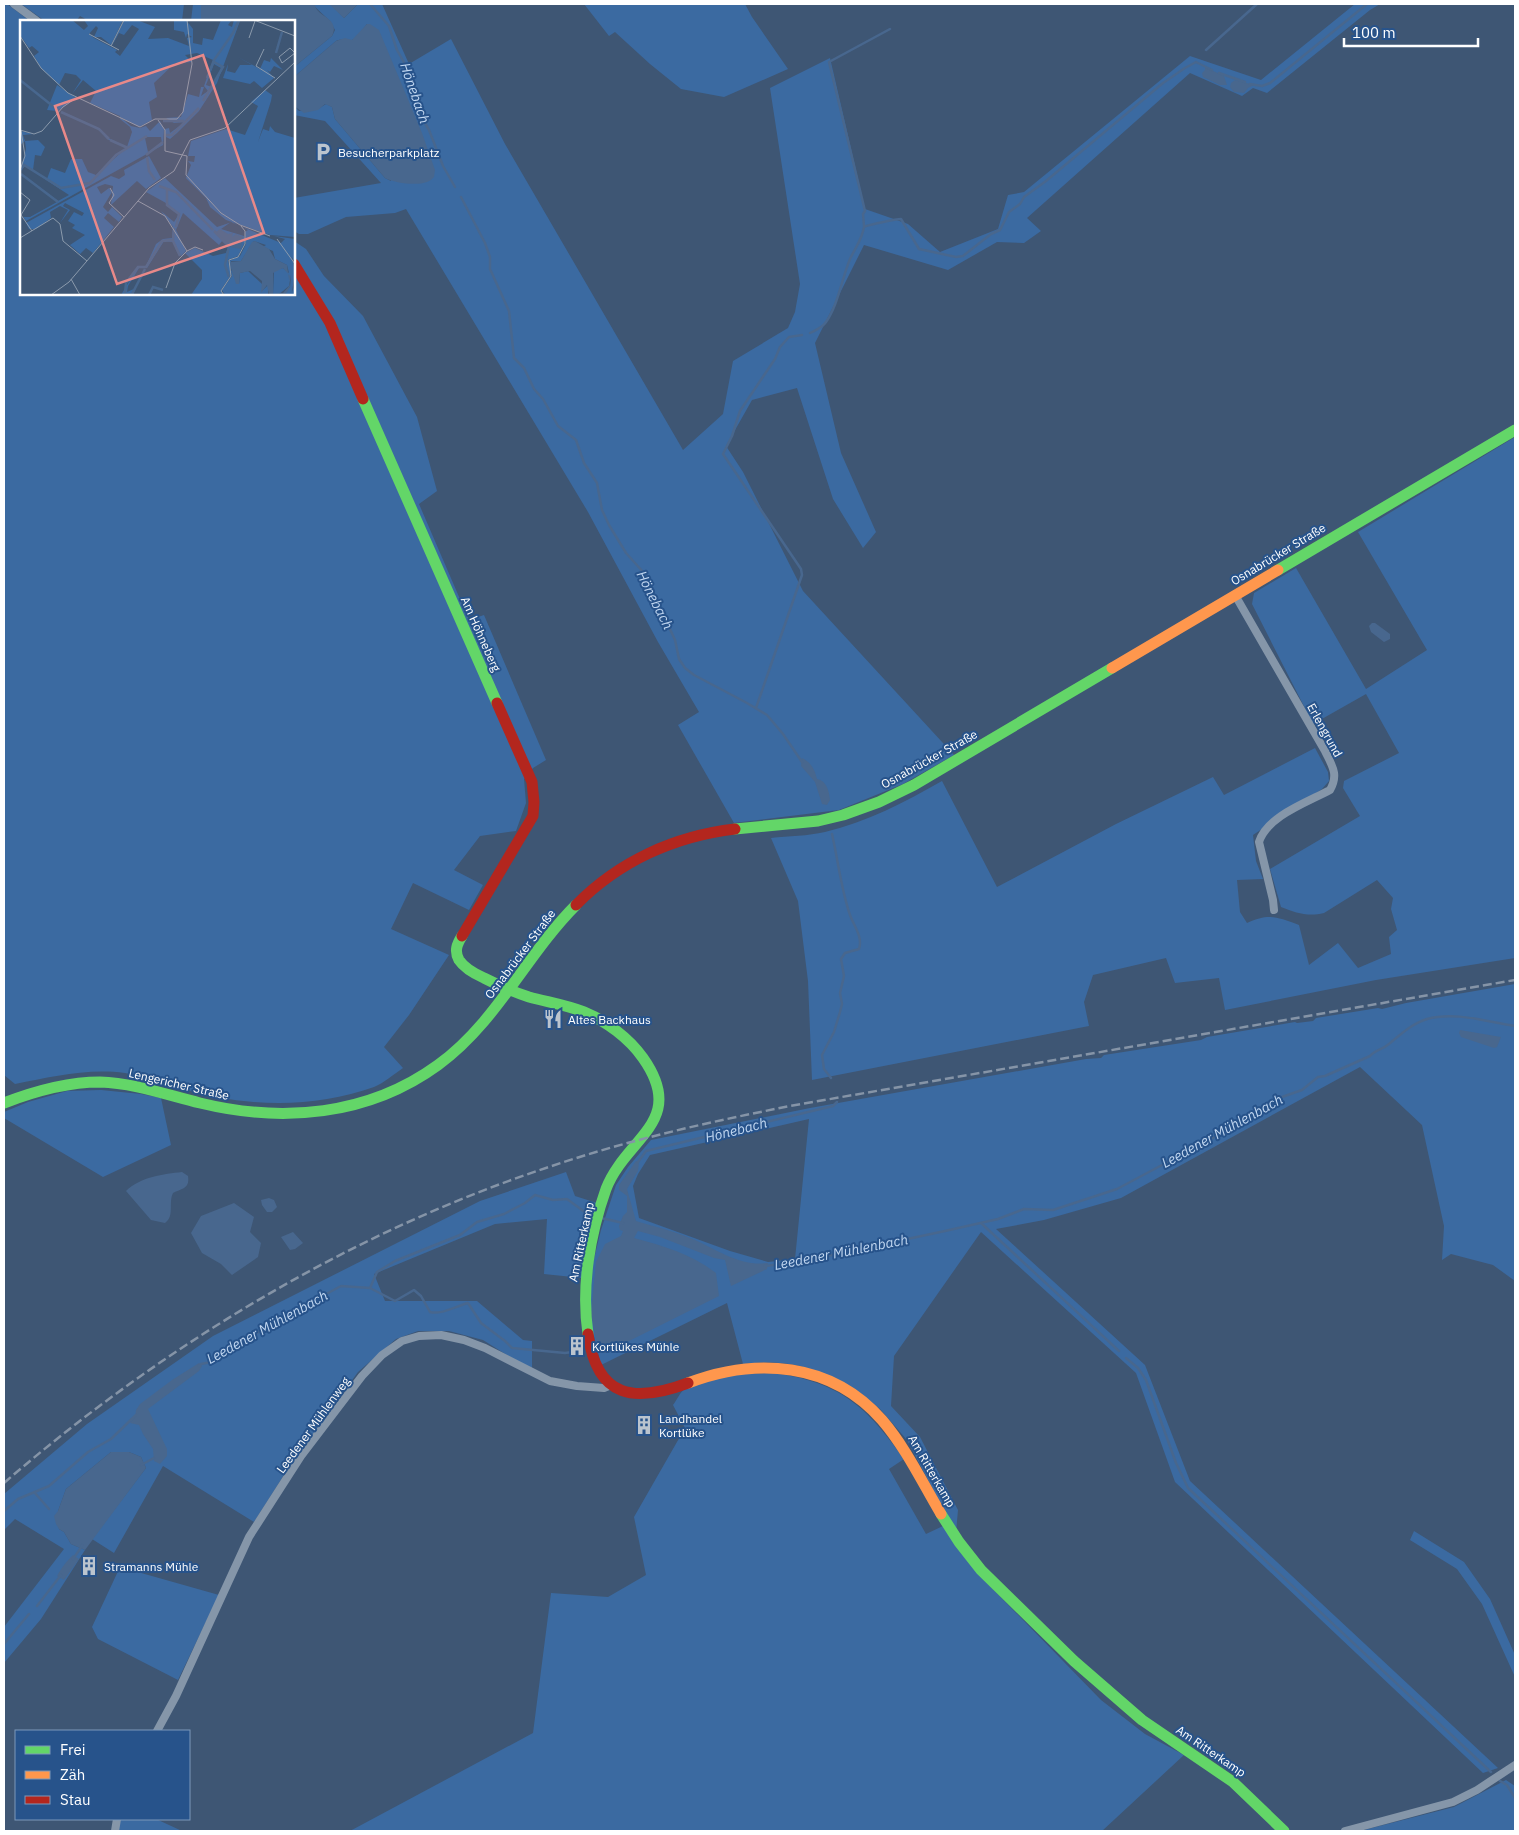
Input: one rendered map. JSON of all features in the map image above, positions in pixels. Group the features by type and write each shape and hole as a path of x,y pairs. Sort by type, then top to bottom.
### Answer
{"street":[{"path":"14,4 36,20"},
{"name":"Am Höhneberg","path":"295,266 330,323 532,782 533,816 457,944 456,953 464,968 509,990"},
{"name":"Osnabrücker Straße","path":"291,1115 330,1111 379,1098 435,1067 455,1052 490,1016 540,946 559,923 600,883 628,864 653,851 694,836 716,831 818,821 858,812 914,786 1515,430"},
{"name":"Erlengrund","path":"1236,595 1335,773 1335,782 1330,790 1279,817 1267,826 1262,833 1259,842 1274,910"},
{"name":"Am Ritterkamp","path":"509,990 580,1011 596,1018 639,1052 654,1073 659,1105 655,1120 609,1184 595,1230 584,1294 586,1322 597,1368 611,1385 623,1392 638,1395 656,1394 705,1375 728,1370 763,1368 808,1374 832,1382 868,1405 895,1434 954,1535 988,1578 1108,1693 1152,1728 1224,1774 1247,1793 1284,1831"},
{"name":"Lengericher Straße","path":"4,1103 28,1093 66,1084 101,1082 141,1087 228,1110 255,1114 291,1115"},
{"name":"Leedener Mühlenweg","path":"158,1730 176,1696 249,1537 301,1456 362,1376 382,1355 402,1341 420,1336 441,1335 464,1340 485,1348 550,1381 604,1388 611,1385"},
{"path":"1345,1831 1453,1802 1477,1790 1515,1765"}],"shaded area":[{"path":"4,4 7,4 29,20 20,20 20,295 295,295 295,242 306,249 324,276 363,316 417,417 437,491 419,504 469,620 484,615 546,760 533,768 524,779 526,803 516,831 480,836 454,870 483,885 469,910 413,883 391,929 449,955 409,1015 384,1047 403,1068 385,1081 374,1087 336,1098 276,1103 205,1095 125,1073 83,1072 15,1084 4,1075"},
{"path":"21,4 184,4 182,20 87,20 80,16 77,20 44,20"},
{"path":"193,4 201,4 201,20 191,20"},
{"path":"201,4 315,4 319,12 331,21 334,30 332,36 295,66 295,20 201,20"},
{"path":"315,4 331,4 344,18 358,4 382,4 409,64 451,39 505,144 683,450 723,414 733,361 788,328 795,312 800,284 770,88 830,58 865,209 908,224 940,252 998,229 1008,195 1024,192 1190,56 1261,80 1355,4 1380,4 1267,93 1253,88 1242,96 1190,73 1027,218 1041,231 1024,243 997,242 948,270 864,245 815,343 841,453 876,532 863,548 833,499 797,388 752,400 726,446 743,472 803,591 954,755 903,784 839,810 734,823 678,725 699,712 658,642 588,512 406,209 395,213 346,217 308,234 299,234 295,232 295,198 381,183 325,121 295,115 295,107 299,111 318,109 326,104 332,107 335,119 385,178 391,181 367,24 352,40 336,41 295,76 295,66 332,36 335,30 330,21 314,6"},
{"path":"331,4 358,4 344,18"},
{"path":"584,4 745,4 788,69 724,97 681,89 615,32 609,36"},
{"path":"367,24 379,30 422,133 435,170 434,177 430,181 417,184 385,178 335,119 332,107 325,104 318,110 304,113 295,107 295,76 336,41 345,38 352,40"},
{"path":"1205,67 1224,76 1227,85 1220,85 1203,77 1202,73"},
{"path":"1235,80 1254,85 1244,93 1234,92 1230,87 1231,83"},
{"path":"1515,437 1515,958 1376,980 1225,1010 1219,978 1175,983 1166,958 1093,975 1084,1002 1089,1026 812,1080 808,981 798,901 771,838 819,833 856,823 900,804 942,781 997,887 1116,824 1213,777 1224,795 1315,748 1328,772 1329,781 1322,789 1253,835 1256,861 1263,879 1237,880 1240,912 1247,923 1261,918 1273,917 1299,925 1309,965 1338,943 1358,968 1391,954 1389,937 1397,930 1391,909 1393,898 1377,880 1324,913 1302,914 1281,907 1270,869 1360,816 1343,788 1344,781 1399,753 1366,694 1313,724 1252,604 1254,593 1296,568 1366,689 1427,650 1358,532"},
{"path":"1375,623 1390,634 1390,639 1384,642 1371,632 1369,626"},
{"path":"802,758 812,767 817,779 827,787 830,800 827,805 822,804 815,782 801,766"},
{"path":"1515,984 1515,1281 1493,1265 1451,1254 1442,1260 1444,1226 1422,1125 1360,1067 1121,1198 1044,1220 996,1229 1145,1365 1190,1481 1498,1768 1483,1773 1175,1482 1136,1373 981,1232 894,1356 891,1406 920,1437 958,1510 956,1533 907,1440 880,1409 859,1392 856,1393 816,1371 789,1364 743,1364 727,1303 601,1365 591,1324 589,1279 601,1230 616,1185 628,1167 651,1140 810,1108 1086,1059 1101,1058 1104,1055 1201,1040 1207,1037 1295,1022 1313,1021 1316,1018 1378,1008 1382,1009","holes":["809,1119 795,1259 768,1262 730,1251 639,1218 633,1186 638,1174 650,1155"]},
{"path":"1460,1030 1501,1037 1497,1047 1494,1048 1461,1037"},
{"path":"101,1090 161,1098 171,1145 103,1177 4,1118 4,1112 28,1102 67,1091"},
{"path":"636,1161 639,1162 638,1171 627,1189 636,1221 688,1237 739,1260 758,1264 768,1263 767,1269 731,1286 725,1260 714,1258 660,1237 638,1231 634,1238 687,1256 716,1273 719,1296 605,1353 601,1352 596,1339 591,1314 596,1262 605,1244 621,1236 623,1231 620,1230 619,1226 627,1212 627,1196 619,1190 619,1185"},
{"path":"182,1172 188,1176 187,1186 173,1193 170,1217 165,1223 151,1220 126,1191 145,1179"},
{"path":"566,1172 575,1196 597,1203 582,1278 544,1274 547,1219 495,1224 374,1274 385,1301 477,1301 523,1340 532,1341 532,1371 483,1340 449,1331 418,1331 396,1339 358,1372 291,1464 254,1522 163,1466 114,1553 92,1539 146,1468 141,1457 129,1452 111,1452 66,1489 58,1511 59,1529 64,1532 71,1544 85,1550 41,1619 4,1663 4,1627 64,1549 15,1519 4,1530 4,1494 87,1424 213,1336 480,1201"},
{"path":"269,1198 274,1200 277,1207 272,1212 267,1212 262,1205 261,1200"},
{"path":"234,1203 254,1217 250,1232 261,1243 258,1257 232,1275 221,1264 202,1253 191,1233 201,1216"},
{"path":"293,1232 303,1243 290,1250 281,1237"},
{"path":"199,1363 202,1366 199,1371 148,1409 167,1449 167,1456 160,1464 154,1461 153,1449 139,1425 130,1423 135,1417 136,1410 140,1404"},
{"path":"773,1373 796,1377 834,1390 864,1411 877,1424 904,1459 889,1469 926,1534 943,1526 983,1579 1101,1700 1145,1734 1184,1755 1102,1831 350,1831 533,1733 551,1593 608,1597 646,1575 634,1517 685,1428 673,1405 680,1394 694,1384 716,1377"},
{"path":"111,1452 129,1452 141,1457 146,1468 85,1550 71,1544 64,1532 59,1529 54,1516 58,1511 66,1489"},
{"path":"1414,1531 1464,1562 1490,1599 1515,1655 1515,1677 1482,1604 1457,1569 1410,1540"},
{"path":"73,1555 79,1559 64,1580 57,1576"},
{"path":"120,1567 219,1595 178,1680 98,1639 92,1627"},
{"path":"1506,1780 1515,1786 1515,1831 1360,1831 1454,1807"},
{"path":"119,1820 158,1820 182,1831 116,1831"}],"waterway":[{"name":"Hönebach","path":"370,4 389,26 397,50 410,73 414,94 420,106 422,118 429,130 443,166 455,187"},
{"path":"1206,50 1257,4"},
{"path":"1250,84 1262,86 1270,83 1367,4"},
{"path":"864,226 863,214 865,211 829,62 890,29"},
{"path":"810,333 823,326 830,315 837,300 847,266 860,240 864,227 901,219 919,249 956,257 963,256 991,234 1000,230 1009,212 1020,204 1024,197 1046,181 1163,83 1196,62 1212,70"},
{"path":"1219,73 1245,82"},
{"name":"Hönebach","path":"461,197 485,243 490,257 490,269 509,311 514,358 524,368 534,389 543,399 558,426 576,440 584,463 597,483 602,510 609,525 626,553 644,573 675,640 679,659 685,668 694,675 767,715 802,762"},
{"path":"756,708 802,575 801,569 723,454 732,436 740,411 775,359 780,347 789,337 802,335"},
{"name":"Hönebach","path":"831,1078 824,1069 822,1055 834,1032 842,1004 840,993 844,976 841,959 845,953 859,949 860,945 859,936 844,895 832,834"},
{"name":"Leedener Mühlenbach","path":"765,1266 799,1262 945,1231 998,1219 1024,1209 1053,1210 1117,1189 1271,1107 1282,1097 1302,1090 1318,1077 1325,1076 1370,1056 1412,1026 1427,1019 1449,1016 1515,1026"},
{"name":"Hönebach","path":"638,1162 646,1151 833,1106 837,1102"},
{"name":"Leedener Mühlenbach","path":"199,1366 211,1362 271,1324 341,1286 370,1288 377,1272 395,1261 460,1235 477,1222 504,1214 525,1203 535,1195 553,1200 567,1199 586,1213 596,1216"},
{"name":"Leedener Mühlenbach","path":"601,1218 623,1223"},
{"path":"981,1223 1119,1351"},
{"path":"370,1288 395,1301 414,1290 421,1296 430,1312 435,1313 468,1303 481,1323 512,1348 572,1352"},
{"path":"1126,1358 1138,1368 1146,1380 1176,1463 1188,1488 1491,1772"},
{"path":"4,1511 18,1499 49,1486 88,1452 111,1439 136,1415"},
{"name":"Leedener Mühlenbach","path":"141,1465 154,1458"},
{"path":"34,1492 49,1509"},
{"name":"Leedener Mühlenbach","path":"73,1559 82,1545"},
{"name":"Leedener Mühlenbach","path":"37,1606 61,1575"},
{"name":"Leedener Mühlenbach","path":"4,1644 29,1614"},
{"path":"1500,1781 1507,1785 1515,1798"}],"railway":[{"path":"4,1483 64,1433 128,1385 193,1340 261,1298 331,1260 402,1225 475,1194 579,1157 669,1132 790,1106 1515,980"}],"traffic: fast":[{"path":"363,399 497,703"},
{"path":"1278,570 1515,430"},
{"path":"735,829 818,821 843,815 879,802 914,785 1112,668"},
{"path":"4,1103 51,1088 87,1082 113,1083 138,1087 200,1103 262,1113 324,1111 354,1105 383,1095 411,1082 438,1065 459,1048 494,1009 558,924 576,905"},
{"path":"462,936 456,951 459,960 467,969 517,993 563,1005 601,1020 631,1044 643,1058 655,1080 659,1098 656,1114 649,1128 615,1171 606,1189 595,1224 586,1279 588,1334"},
{"path":"941,1514 959,1542 981,1570 1074,1661 1142,1720 1233,1782 1284,1831"}],"traffic: slow":[{"path":"1112,668 1278,570"},
{"path":"688,1383 714,1375 766,1368 791,1370 816,1376 840,1386 862,1401 891,1431 941,1514"}],"traffic: jam":[{"path":"295,266 330,323 363,399"},
{"path":"462,936 533,816 532,782 497,703"},
{"path":"576,905 593,889 629,863 649,853 691,838 735,829"},
{"path":"588,1334 593,1356 600,1372 610,1383 622,1390 635,1393 651,1393 688,1383"}],"place":[{"name":"Besucherparkplatz","path":"323,152"},
{"name":"Altes Backhaus","path":"553,1019"},
{"name":"Kortlükes Mühle","path":"577,1346"},
{"name":"Landhandel Kortlüke","path":"644,1425"},
{"name":"Stramanns Mühle","path":"89,1566"}]}
